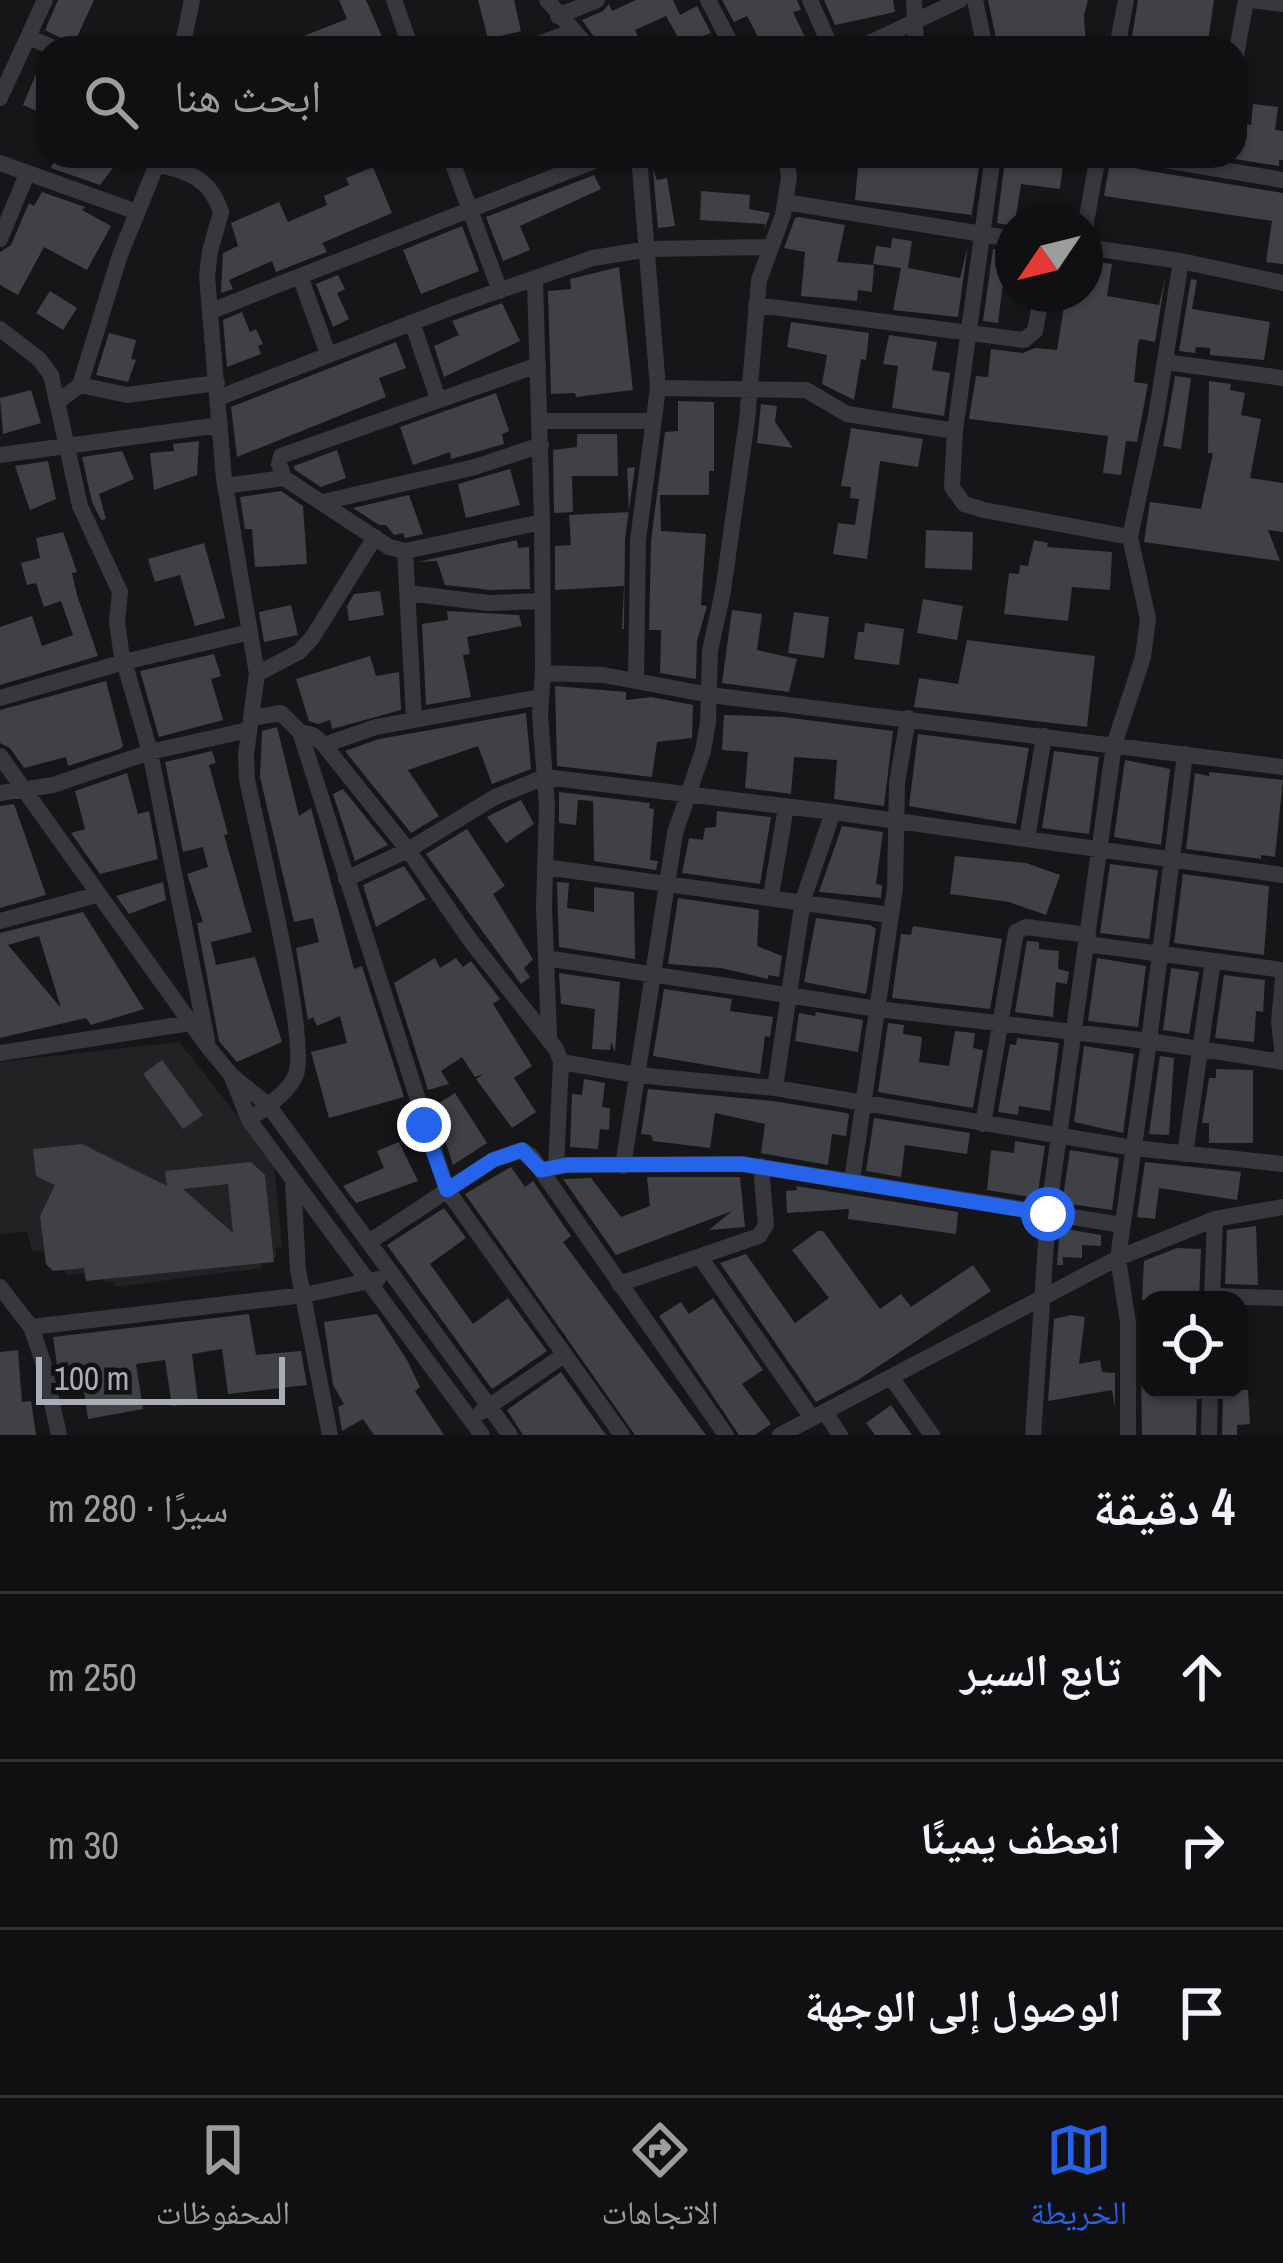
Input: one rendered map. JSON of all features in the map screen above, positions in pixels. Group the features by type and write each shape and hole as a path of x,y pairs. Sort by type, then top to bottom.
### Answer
{"street":[{"path":"0,98 45,0"},
{"path":"184,36 192,0"},
{"path":"394,0 407,36"},
{"path":"547,0 578,36"},
{"path":"558,16 597,0"},
{"path":"707,0 727,36"},
{"path":"810,0 826,36"},
{"path":"914,0 916,36"},
{"path":"884,36 960,0"},
{"path":"975,0 982,36"},
{"path":"1120,36 1126,0"},
{"path":"1241,36 1249,0 1283,4"},
{"path":"560,36 573,31"},
{"path":"28,37 36,40"},
{"path":"0,163 137,212"},
{"path":"59,401 80,385 119,255 156,168"},
{"path":"180,168 193,173 216,196 221,212 210,251 217,390 225,486 257,674 247,779 299,1059 291,1084 250,1120"},
{"path":"454,168 500,291"},
{"path":"211,311 575,168"},
{"path":"636,681 638,540 658,388 640,168"},
{"path":"623,1166 675,833 704,751 710,651 723,591 750,391 759,280 785,202 788,168"},
{"path":"992,168 955,431 952,487 964,504 1130,537"},
{"path":"1089,204 1096,168"},
{"path":"1237,168 1283,181"},
{"path":"0,239 27,174"},
{"path":"785,202 995,236"},
{"path":"80,385 127,395 217,390 593,258 649,249 771,247"},
{"path":"1103,250 1283,283"},
{"path":"1033,1435 1048,1214 1114,745 1143,657 1148,619 1130,537 1181,261"},
{"path":"300,276 328,354"},
{"path":"535,280 549,1036"},
{"path":"756,304 971,336 1030,338 1039,312"},
{"path":"412,322 438,399"},
{"path":"0,328 38,358 51,375 80,506 120,592 117,622 124,662 150,752 208,1047"},
{"path":"1165,362 1283,378"},
{"path":"538,365 281,455 279,464 284,478 405,551 542,522"},
{"path":"658,388 806,390 847,414 955,431"},
{"path":"540,421 653,421"},
{"path":"0,455 220,425"},
{"path":"323,502 475,467 541,445"},
{"path":"225,486 284,478"},
{"path":"257,674 299,652 312,638 375,537"},
{"path":"405,551 414,719"},
{"path":"408,593 489,603 543,601"},
{"path":"0,698 250,632"},
{"path":"543,673 603,675 710,695 1283,767"},
{"path":"324,745 414,719 540,697"},
{"path":"0,793 85,776 281,712 300,732 447,1190 622,1435"},
{"path":"852,1180 895,888 895,820 908,718"},
{"path":"300,732 324,745 408,850 470,940 549,1036 561,1062 549,1169"},
{"path":"1028,839 1044,736"},
{"path":"1128,1435 1128,1323 1118,1258 1185,754"},
{"path":"0,756 208,1047 232,1076 268,1105 510,1435"},
{"path":"346,879 408,850 476,808 545,777 1283,875"},
{"path":"771,896 786,806"},
{"path":"775,1088 803,900 832,812"},
{"path":"545,867 890,915"},
{"path":"0,921 96,895"},
{"path":"546,958 878,1009 1000,1023 1074,1031 1283,1059 1279,1022 1283,974 1025,927 1016,932 1000,1023 982,1124"},
{"path":"1185,1154 1213,961"},
{"path":"0,1054 190,1023"},
{"path":"561,1062 637,1075 775,1088 1134,1148 1283,1164"},
{"path":"232,1076 250,1120 476,1427 490,1406 564,1355"},
{"path":"369,1242 447,1190 522,1150 549,1169 619,1284 726,1435"},
{"path":"549,1169 761,1166 1123,1225"},
{"path":"619,1284 759,1236 766,1226 761,1166"},
{"path":"293,1178 298,1270 330,1435"},
{"path":"780,1435 1118,1258 1215,1219 1283,1208"},
{"path":"1212,1291 1215,1219"},
{"path":"700,1257 818,1415 840,1435"},
{"path":"31,1327 304,1294 372,1283 390,1270"},
{"path":"0,1287 31,1327 59,1435"},
{"path":"1247,1298 1283,1298"},
{"path":"891,1377 932,1435"},
{"path":"1209,1435 1210,1399"}],"shaded area":[{"path":"179,1042 274,1162 282,1247 276,1248 276,1258 261,1261 261,1268 114,1287 113,1281 105,1282 102,1270 68,1275 47,1252 32,1251 27,1231 0,1234 0,1062"}],"building":[{"path":"58,0 94,0 78,36 57,36 45,30"},
{"path":"339,0 366,0 382,36 304,36 347,19"},
{"path":"478,0 514,0 521,31 487,36"},
{"path":"636,0 673,0 680,15 697,6 711,33 677,36 666,16 635,30 638,36 593,36 582,20 609,4 612,11"},
{"path":"722,0 797,0 801,10 793,12 804,36 758,36 747,16 734,22"},
{"path":"824,0 893,0 895,12 835,25"},
{"path":"988,0 1088,0 1085,36 996,36"},
{"path":"1138,0 1214,0 1209,36 1132,36"},
{"path":"36,74 36,111 23,105"},
{"path":"1253,104 1278,107 1275,130 1283,131 1279,166 1247,161 1247,124 1251,125"},
{"path":"51,168 113,168 100,185"},
{"path":"373,168 392,213 322,243 327,252 276,272 272,261 229,280 233,289 221,293 223,253 238,246 231,223 279,202 288,222 327,205 324,196 349,185 346,178"},
{"path":"858,168 979,168 972,215 855,200"},
{"path":"1004,168 1063,168 1060,189 1021,184 1018,204 999,204"},
{"path":"1109,168 1137,168 1283,193 1283,264 1266,262 1272,221 1104,196"},
{"path":"653,170 657,180 667,178 675,226 658,228"},
{"path":"594,175 601,189 520,226 530,250 503,261 486,217"},
{"path":"701,191 750,195 749,209 770,213 764,231 765,224 700,220"},
{"path":"42,192 85,207 82,210 111,226 87,270 44,247 18,295 0,285 0,252 11,245 29,203 34,206"},
{"path":"799,217 845,225 837,262 874,265 872,292 858,290 857,301 801,296 805,252 784,248"},
{"path":"462,226 479,271 421,294 403,250"},
{"path":"892,238 912,241 908,268 960,278 968,245 958,317 893,310 901,268 873,264 876,246 891,248"},
{"path":"993,249 995,249 998,323 983,321"},
{"path":"1103,263 1112,264 1107,296 1159,305 1166,274 1155,342 1140,339 1138,343 1134,382 1148,384 1137,442 1126,441 1121,475 1103,473 1108,436 969,419 976,376 988,377 991,349 1057,350 1063,312 1103,312"},
{"path":"619,267 633,390 576,397 575,393 551,394 548,291 571,289 570,279"},
{"path":"338,275 345,289 337,293 349,319 333,327 316,284"},
{"path":"1191,279 1197,280 1192,309 1270,322 1264,360 1210,355 1210,348 1179,351"},
{"path":"50,291 77,308 63,330 36,313"},
{"path":"502,303 520,341 444,377 434,346 459,335 452,321"},
{"path":"242,312 250,332 256,329 263,344 258,346 261,354 227,367 223,320"},
{"path":"791,322 869,333 854,400 822,384 827,355 787,347"},
{"path":"109,333 136,340 131,359 136,360 128,382 96,375"},
{"path":"889,335 937,342 932,370 950,373 944,416 892,408 898,366 883,364"},
{"path":"396,342 406,368 379,378 386,397 237,457 231,407"},
{"path":"1175,376 1191,378 1181,449 1163,446"},
{"path":"1209,381 1231,384 1230,390 1245,393 1241,415 1261,419 1250,478 1283,483 1283,532 1268,530 1280,561 1144,542 1150,502 1201,509 1213,453 1208,453"},
{"path":"31,390 41,423 3,434 0,398"},
{"path":"496,393 509,431 502,434 504,444 451,459 450,452 413,465 400,427"},
{"path":"678,401 714,402 714,471 709,471 709,495 660,495 661,531 706,534 701,605 707,606 697,641 696,679 660,673 661,630 649,630 651,541 665,432 678,431"},
{"path":"761,404 777,406 775,422 793,448 757,443"},
{"path":"851,428 923,439 918,467 880,461 867,559 833,554 838,523 855,525 859,499 850,498 851,487 841,486"},
{"path":"577,434 617,434 618,476 572,476 573,512 554,513 553,450 577,447"},
{"path":"199,441 197,475 154,490 150,453 174,451 173,444"},
{"path":"337,450 346,478 321,487 295,470 294,466"},
{"path":"122,451 134,479 99,494 106,519 101,520 82,457"},
{"path":"48,461 56,499 30,510 15,466"},
{"path":"635,467 629,511 627,468"},
{"path":"510,469 520,505 466,518 458,484"},
{"path":"281,491 303,506 307,564 255,567 252,529 245,529 240,497"},
{"path":"409,495 423,534 394,535 386,525 353,508"},
{"path":"629,512 622,629 624,586 555,590 555,546 571,545 569,515"},
{"path":"926,530 973,532 972,570 925,568"},
{"path":"63,532 77,572 72,573 77,595 98,656 0,685 0,627 32,616 42,646 73,635 61,601 44,607 36,583 27,585 21,563 40,558 36,538"},
{"path":"517,540 518,548 529,547 530,589 445,585 437,561 418,562"},
{"path":"1034,540 1048,543 1047,547 1112,552 1110,590 1072,587 1068,621 1004,614 1009,573 1019,574 1020,565 1028,566"},
{"path":"204,543 225,618 195,626 180,575 155,582 148,559"},
{"path":"380,591 384,615 349,621 347,606 354,594"},
{"path":"923,599 963,606 957,640 917,633"},
{"path":"291,605 298,635 264,642 259,612"},
{"path":"732,610 762,614 757,650 797,659 789,692 722,683"},
{"path":"447,611 519,615 522,626 467,637 470,654 463,655 471,697 426,705 422,624 448,620"},
{"path":"794,612 829,617 824,658 788,653"},
{"path":"865,623 904,629 899,665 854,659 858,632 864,632"},
{"path":"967,640 1095,656 1087,727 914,707 919,678 958,684"},
{"path":"214,654 221,676 211,679 223,720 159,737 140,671"},
{"path":"370,656 376,676 399,672 401,710 332,729 330,720 309,721 296,679"},
{"path":"106,681 120,749 68,766 66,757 24,768 10,748 0,743 0,710"},
{"path":"555,686 626,692 626,700 651,697 693,705 692,738 657,742 652,777 557,766"},
{"path":"526,713 531,769 492,784 478,746 408,770 439,816 411,833 345,751 379,739"},
{"path":"724,715 784,717 893,731 884,806 834,799 837,760 794,757 791,794 745,788 748,752 722,750"},
{"path":"277,727 299,816 311,808 354,969 362,966 404,1097 329,1118 311,1052 347,1043 340,1016 317,1026 313,1017 308,1020 296,948 319,942 313,918 294,922 260,777 262,731"},
{"path":"918,734 1029,748 1016,824 909,806"},
{"path":"212,751 216,763 209,765 228,834 224,835 252,932 211,942 216,965 255,957 282,1042 237,1062 219,1041 197,923 203,922 187,874 208,867 203,847 183,852 165,762"},
{"path":"1054,751 1099,757 1089,834 1042,828"},
{"path":"1125,760 1170,769 1161,845 1114,837"},
{"path":"1209,772 1283,780 1275,857 1186,849 1195,773 1209,776"},
{"path":"127,773 138,814 149,811 158,859 100,874 71,833 85,829 75,791"},
{"path":"343,789 388,845 355,861 333,794"},
{"path":"559,792 650,803 649,808 654,809 650,860 658,861 656,870 594,861 593,801 578,800 576,825 559,823"},
{"path":"521,800 534,824 506,843 487,817"},
{"path":"14,804 46,895 0,908 0,806"},
{"path":"717,811 771,817 760,884 682,873 689,838 703,840 705,828 716,827"},
{"path":"842,826 883,832 876,884 882,885 881,898 819,892"},
{"path":"467,829 505,886 493,894 533,959 524,968 530,977 521,984 426,854"},
{"path":"955,856 1026,863 1060,875 1046,915 1009,902 950,894"},
{"path":"1110,864 1158,870 1149,939 1100,933"},
{"path":"404,866 426,899 376,927 363,885"},
{"path":"1183,874 1269,886 1264,955 1174,943"},
{"path":"163,882 166,900 129,914 116,896"},
{"path":"557,882 569,883 567,908 594,912 594,887 634,892 635,959 559,947"},
{"path":"678,898 759,910 757,946 782,956 779,977 668,964"},
{"path":"83,912 144,1009 91,1025 86,1018 0,1038 0,933","holes":["39,936 61,1008 8,945"]},
{"path":"816,918 876,929 866,994 804,982"},
{"path":"913,926 1002,939 990,1009 892,998 901,934 911,935"},
{"path":"1027,941 1039,942 1039,949 1059,951 1058,969 1069,972 1067,984 1056,982 1053,1017 1015,1012"},
{"path":"435,958 440,968 456,958 463,967 471,961 500,999 493,1004 532,1066 514,1078 536,1112 512,1128 476,1079 484,1074 475,1077 462,1057 441,1071 449,1084 428,1090 394,983"},
{"path":"1097,958 1146,966 1138,1027 1088,1021"},
{"path":"1171,968 1199,972 1189,1034 1163,1030"},
{"path":"559,973 620,982 615,1052 611,1042 610,1050 592,1049 595,1009 561,1004"},
{"path":"1224,975 1265,980 1263,1012 1256,1011 1254,1042 1215,1038"},
{"path":"664,989 732,999 730,1011 773,1017 760,1074 653,1056"},
{"path":"816,1012 863,1020 858,1052 795,1041 799,1013 815,1016"},
{"path":"888,1023 904,1025 903,1034 922,1037 919,1062 949,1066 955,1031 975,1033 973,1048 983,1050 973,1108 878,1092"},
{"path":"1017,1038 1059,1043 1050,1111 1019,1106 1018,1115 998,1112 1010,1044 1016,1045"},
{"path":"1084,1046 1134,1054 1123,1133 1074,1122"},
{"path":"1160,1056 1174,1058 1169,1135 1149,1134"},
{"path":"162,1060 203,1115 183,1129 143,1074"},
{"path":"1216,1069 1253,1070 1253,1143 1209,1143 1209,1123 1202,1123 1209,1078 1216,1078"},
{"path":"584,1079 605,1083 602,1107 610,1108 609,1130 600,1129 598,1149 570,1147 572,1094 582,1095"},
{"path":"648,1089 846,1113 846,1136 832,1134 828,1165 761,1153 765,1124 715,1113 710,1148 653,1141 651,1135 641,1134"},
{"path":"455,1093 487,1143 453,1165 434,1106"},
{"path":"874,1118 970,1133 967,1154 905,1145 901,1177 866,1171"},
{"path":"1015,1141 1045,1146 1037,1198 987,1190 991,1150 1014,1153"},
{"path":"399,1142 418,1181 356,1203 343,1186 384,1168 377,1151"},
{"path":"82,1144 167,1186 165,1171 251,1162 265,1175 274,1262 86,1281 84,1268 53,1271 46,1264 40,1216 55,1185 36,1176 33,1149","holes":["228,1184 233,1233 183,1189"]},
{"path":"1070,1150 1119,1158 1112,1210 1062,1203"},
{"path":"1145,1162 1241,1172 1237,1200 1159,1188 1155,1219 1137,1217"},
{"path":"511,1167 525,1187 533,1181 571,1236 563,1242 706,1435 635,1435 465,1194"},
{"path":"647,1177 740,1177 745,1227 709,1230 732,1211 616,1255 563,1179 591,1178 621,1217 650,1206"},
{"path":"796,1186 958,1212 956,1234 848,1219 849,1209 787,1213 786,1191 797,1190"},
{"path":"444,1208 466,1238 430,1264 473,1324 508,1298 547,1351 492,1389 387,1245"},
{"path":"1256,1226 1258,1285 1225,1284 1227,1230"},
{"path":"1060,1228 1101,1235 1101,1246 1082,1245 1082,1258 1063,1257 1063,1265 1057,1265"},
{"path":"823,1231 880,1309 901,1294 911,1307 973,1265 991,1291 858,1380 816,1402 720,1263 746,1254 795,1323 829,1298 792,1250"},
{"path":"1177,1248 1201,1249 1199,1291 1142,1291 1144,1261"},
{"path":"713,1298 763,1370 742,1384 771,1424 755,1435 739,1435 659,1316 681,1302 689,1314"},
{"path":"249,1314 256,1355 301,1351 307,1385 228,1394 222,1349 192,1354 198,1402 172,1406 165,1360 136,1364 143,1409 88,1419 81,1369 58,1372 53,1337"},
{"path":"377,1314 407,1360 420,1387 415,1391 444,1435 374,1435 363,1419 342,1431 338,1407 344,1404 333,1385 324,1322"},
{"path":"1085,1317 1079,1364 1100,1360 1102,1372 1115,1373 1115,1407 1112,1390 1048,1401 1054,1319"},
{"path":"18,1350 22,1402 31,1401 36,1435 0,1435 0,1352"},
{"path":"561,1372 606,1435 523,1435 507,1410"},
{"path":"1248,1390 1250,1424 1237,1425 1237,1435 1222,1435 1223,1399 1247,1399"},
{"path":"1141,1399 1197,1399 1196,1435 1142,1435"},
{"path":"891,1405 912,1435 875,1435 866,1423"}],"route":[{"path":"424,1125 447,1190 493,1160 522,1150 541,1170 567,1165 742,1164 1048,1214"}]}
